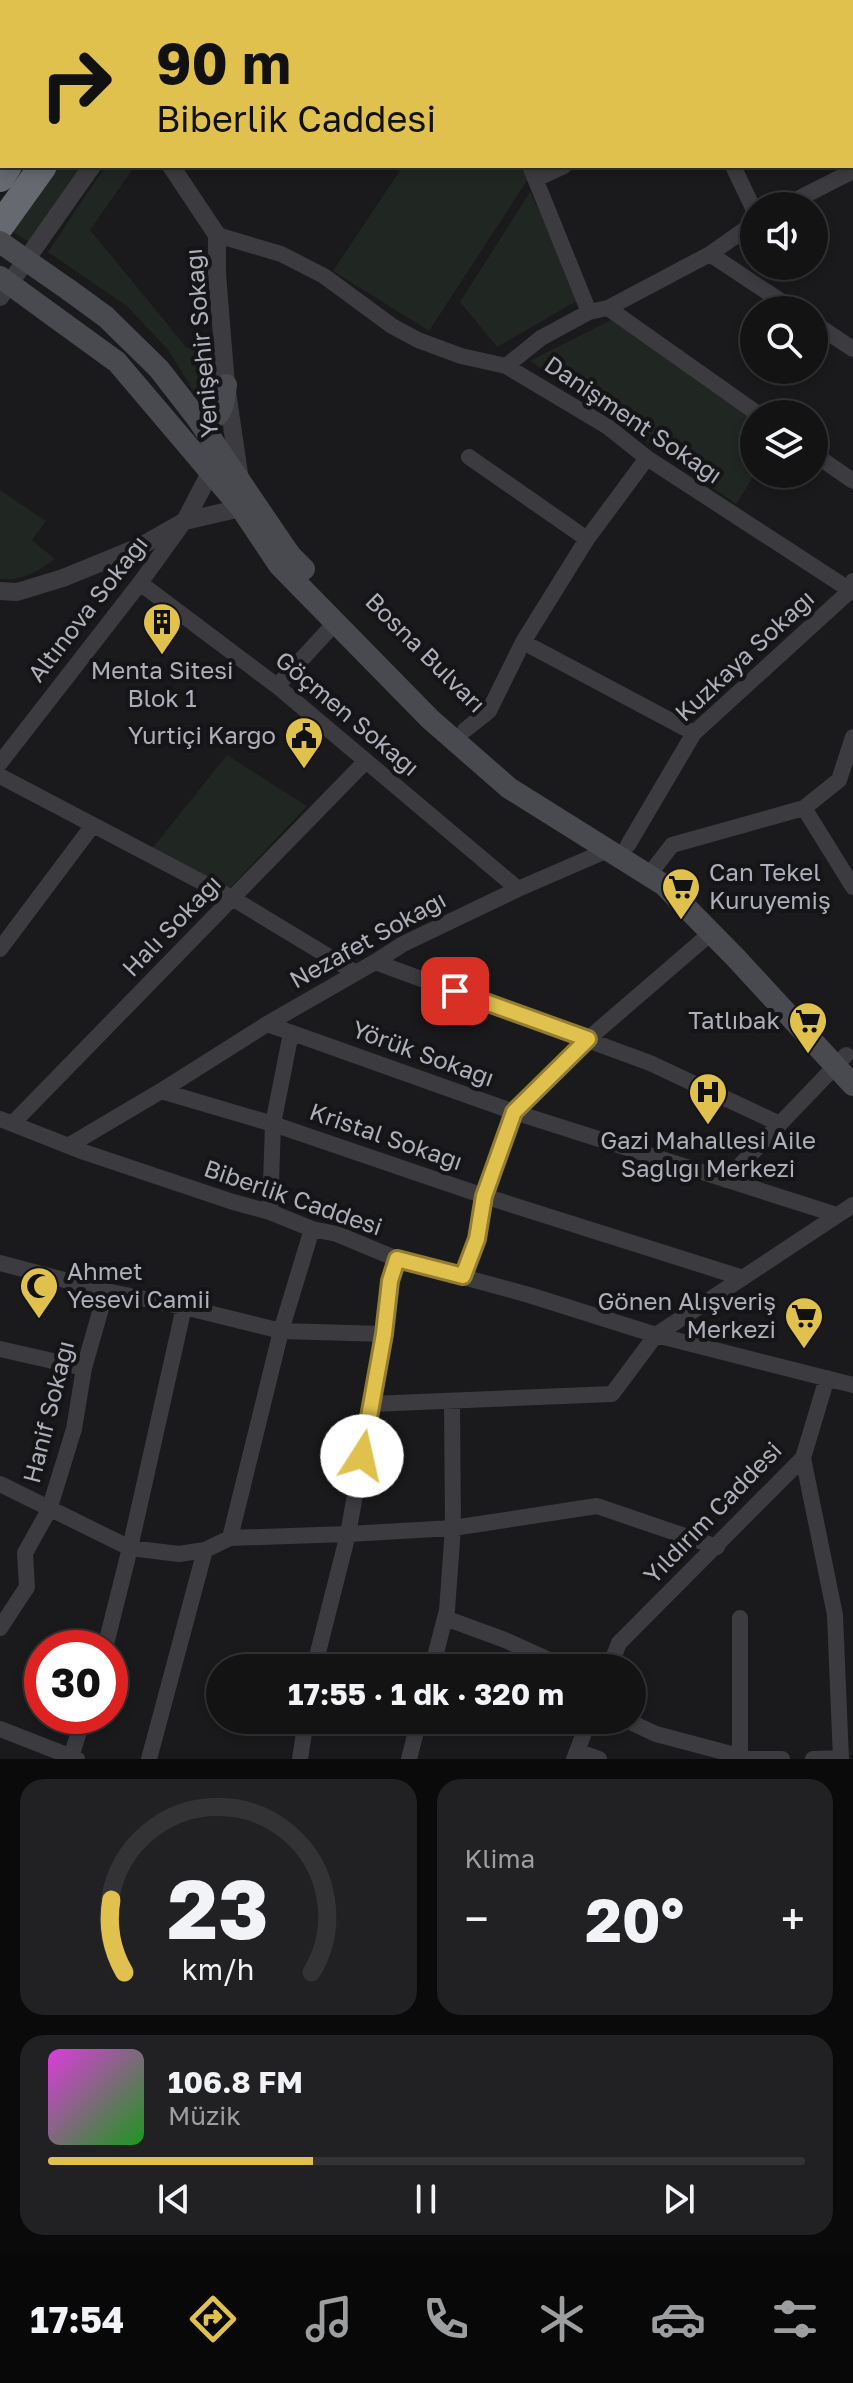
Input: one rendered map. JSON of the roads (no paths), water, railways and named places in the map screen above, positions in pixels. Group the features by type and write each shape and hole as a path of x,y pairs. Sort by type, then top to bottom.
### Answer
{"highway":[{"path":"0,226 42,168"}],"main road":[{"name":"Bosna Bulvarı","path":"0,242 106,317 159,369 197,418 290,555 440,708 518,776 618,847 653,869 674,873 845,1062 853,1085"},
{"name":"Bosna Bulvarı","path":"0,277 117,362 241,508 279,565 430,719 509,788 618,847"},
{"path":"197,418 209,420 219,414 226,385"},
{"name":"Bosna Bulvarı","path":"653,869 664,885 711,933 845,1062"}],"street":[{"path":"0,297 91,168"},
{"name":"Yenişehir Sokağı","path":"172,168 217,235 226,385 240,480"},
{"path":"554,168 533,172 589,312"},
{"path":"734,168 745,192"},
{"path":"802,192 826,174 853,171"},
{"path":"506,366 541,338 589,312 608,308 710,254 740,233"},
{"name":"Danişment Sokağı","path":"217,235 281,254 324,276 392,326 418,340 461,356 506,366 608,427 647,458 852,587"},
{"path":"710,254 773,296"},
{"path":"608,308 740,401"},
{"path":"828,332 853,349"},
{"path":"469,457 587,539"},
{"path":"465,730 489,711 523,642 587,539 647,458"},
{"path":"828,464 853,481"},
{"name":"Altınova Sokağı","path":"0,763 185,521 210,473"},
{"path":"0,591 17,592 63,578 141,546 185,521 241,508"},
{"name":"Göçmen Sokağı","path":"140,583 277,686 518,889"},
{"name":"Kuzkaya Sokağı","path":"618,847 694,733 852,587"},
{"path":"277,686 335,623"},
{"path":"523,642 694,733"},
{"path":"653,869 672,845 804,808 846,784 853,737"},
{"name":"Halı Sokağı","path":"6,1121 366,761"},
{"path":"0,776 232,898 356,973"},
{"path":"804,808 853,887"},
{"path":"0,949 93,825"},
{"name":"Nezafet Sokağı","path":"161,1091 403,944 518,889 618,847"},
{"path":"463,1276 477,1239 484,1196 514,1112 588,1039 711,933"},
{"path":"375,962 650,1063 780,1124"},
{"name":"Yörük Sokağı","path":"267,1024 514,1112 837,1215"},
{"path":"270,1212 273,1124 291,1033"},
{"path":"726,1180 845,1062"},
{"path":"68,1146 161,1091"},
{"name":"Kristal Sokağı","path":"161,1091 273,1124 484,1196 743,1278"},
{"name":"Biberlik Caddesi","path":"6,1121 68,1146 270,1212 312,1229 337,1234 397,1259 656,1335 853,1385"},
{"path":"371,1404 612,1394 656,1335 853,1205"},
{"path":"230,1538 281,1331 312,1229"},
{"path":"318,1654 348,1534 384,1334 390,1281 397,1259"},
{"path":"0,1263 281,1331 384,1334"},
{"name":"Hanif Sokağı","path":"0,1628 27,1587 25,1553 49,1510 74,1429 84,1368 106,1291"},
{"path":"110,1630 184,1307"},
{"path":"0,1349 84,1368"},
{"name":"Yıldırım Caddesi","path":"615,1654 619,1643 803,1458 827,1378"},
{"path":"436,1654 445,1618 453,1528 452,1401"},
{"path":"803,1458 835,1615 840,1758 813,1759"},
{"path":"0,1484 130,1548 179,1554 205,1550 230,1538 453,1528 597,1506 717,1547"},
{"path":"149,1759 205,1550"},
{"path":"445,1618 536,1654"},
{"path":"740,1618 740,1755"},
{"path":"0,1729 74,1758 80,1734"},
{"path":"646,1729 750,1759 782,1759"},
{"path":"300,1759 304,1734"},
{"path":"409,1759 415,1734"},
{"path":"584,1734 576,1755 599,1759"}],"place":[{"name":"Menta Sitesi Blok 1","path":"162,656"},
{"name":"Yurtiçi Kargo","path":"304,770"},
{"name":"Can Tekel Kuruyemiş","path":"681,921"},
{"name":"Tatlıbak","path":"808,1055"},
{"name":"Gazi Mahallesi Aile Sağlığı Merkezi","path":"708,1126"},
{"name":"Ahmet Yesevi Camii","path":"39,1320"},
{"name":"Gönen Alışveriş Merkezi","path":"804,1350"}]}
